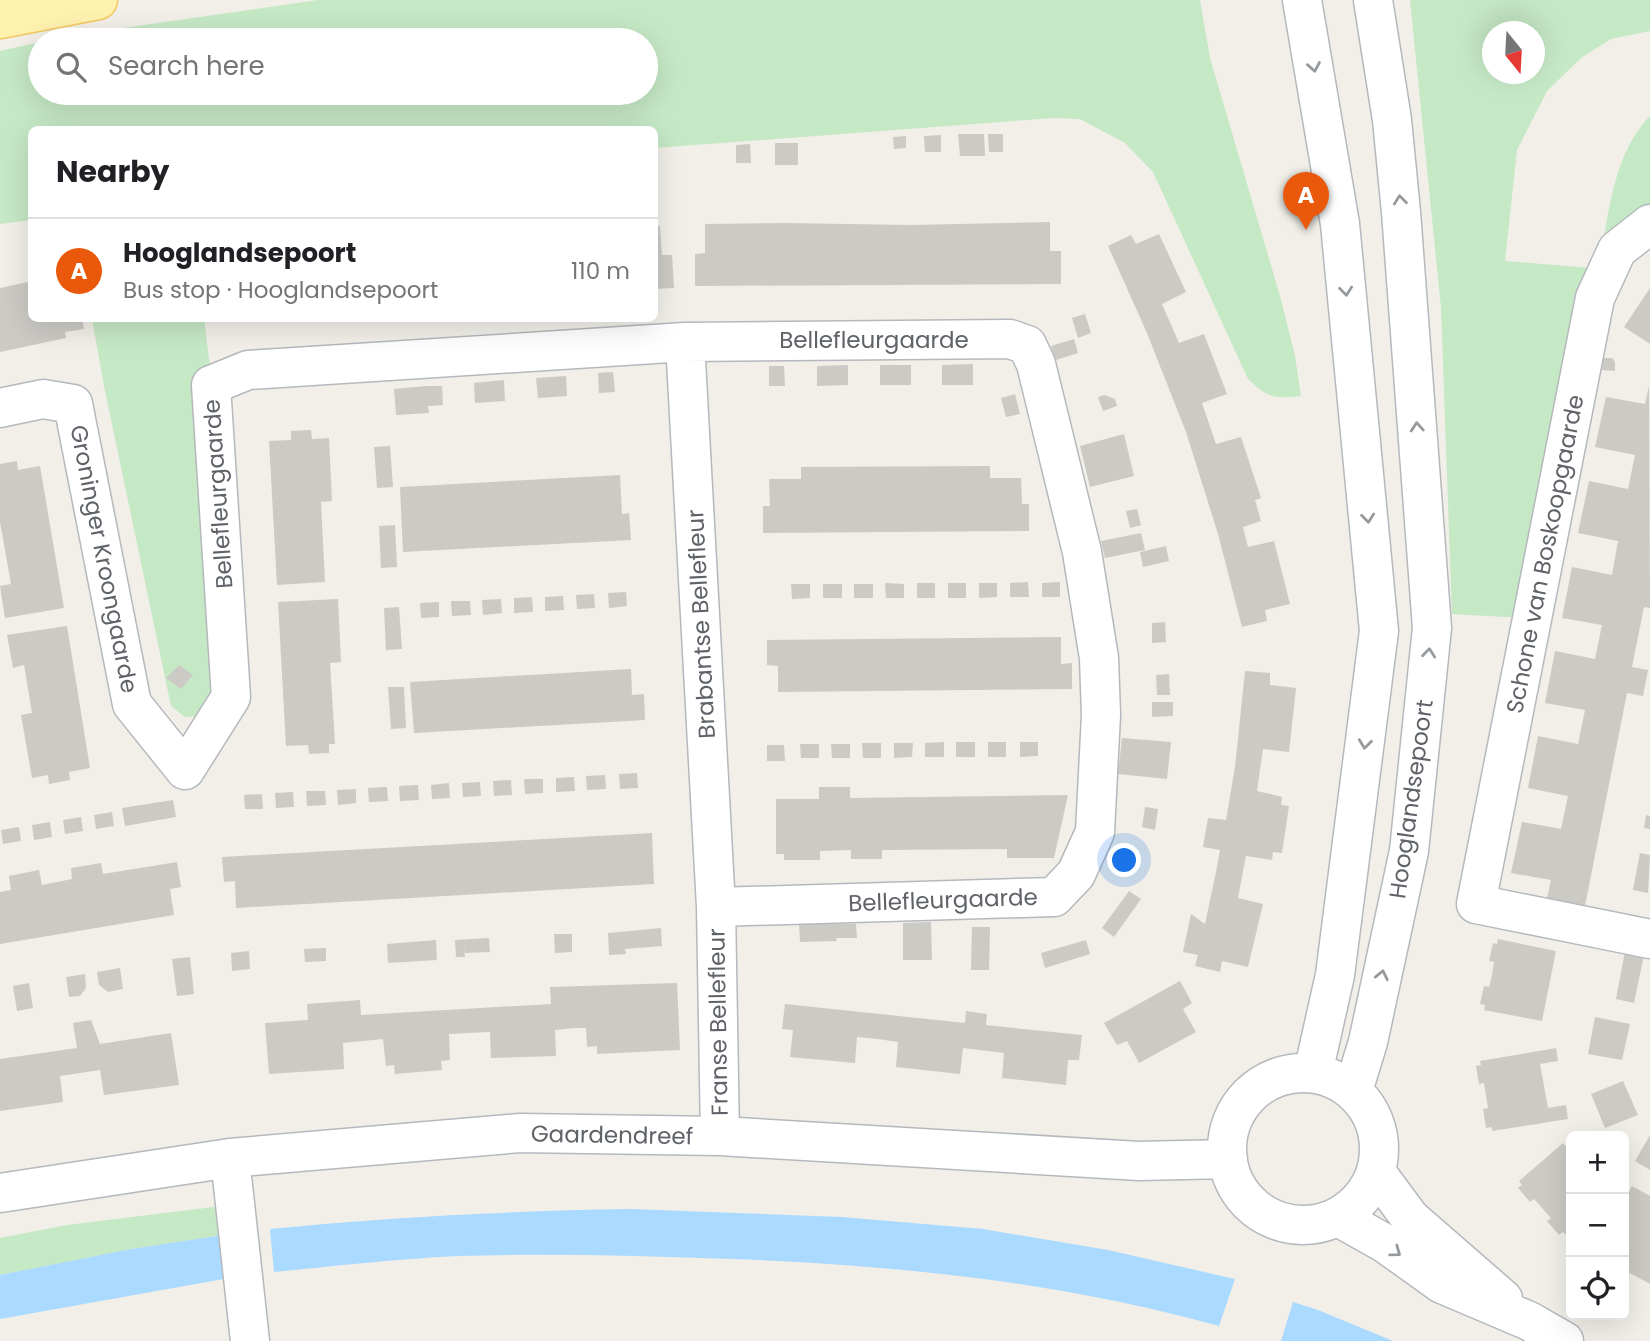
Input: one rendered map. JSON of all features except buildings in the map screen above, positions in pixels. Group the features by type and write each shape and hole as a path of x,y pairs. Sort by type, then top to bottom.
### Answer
{"main road":[{"path":"0,19 98,0"}],"street":[{"path":"1302,0 1340,223 1379,631 1335,975 1312,1073"},
{"name":"Hooglandsepoort","path":"1353,1091 1368,1042 1409,851 1432,628 1401,212 1392,120 1373,0"},
{"name":"Schone van Boskoopgaarde","path":"1650,223 1617,250 1595,298 1476,904 1650,939"},
{"name":"Bellefleurgaarde","path":"185,770 231,698 211,385 247,370 685,342 1010,339 1027,345 1036,364 1082,552 1099,658 1101,715 1095,832 1076,874 1054,897 716,907"},
{"name":"Brabantse Bellefleur","path":"685,342 716,907"},
{"name":"Groninger Kroongaarde","path":"0,408 43,399 73,404 132,704 185,770"},
{"name":"Franse Bellefleur","path":"716,907 720,1136"},
{"path":"1312,1073 1337,1081 1353,1091 1370,1112 1379,1140 1376,1172 1360,1200 1338,1217 1322,1223 1304,1225 1278,1221 1264,1214 1241,1193 1233,1179 1227,1143 1236,1114 1254,1091 1265,1083 1289,1074 1312,1073"},
{"name":"Gaardendreef","path":"0,1193 230,1158 520,1133 720,1136 1139,1161 1228,1159"},
{"path":"230,1158 250,1341"},
{"path":"1376,1172 1410,1218 1529,1321"},
{"path":"1338,1217 1386,1244 1442,1284 1529,1321 1564,1341"}],"green space":[{"path":"318,0 1200,0 1210,58 1280,296 1295,356 1301,396 1272,396 1248,379 1153,172 1125,143 1080,119 1054,118 658,148 658,126 28,126 28,220 0,224 0,51 28,45 28,105 658,105 658,28 123,28"},
{"path":"1410,0 1650,0 1650,31 1611,39 1581,58 1547,91 1517,150 1505,261 1591,268 1524,618 1452,614 1441,308"},
{"path":"1650,116 1650,211 1602,249 1622,161 1629,145"},
{"path":"93,322 204,322 210,367 213,698 198,716 185,717 171,706"},
{"path":"222,1206 230,1234 131,1249 0,1275 0,1238 67,1225"}],"water":[{"path":"630,1209 842,1217 983,1229 1108,1250 1235,1279 1219,1326 1039,1287 917,1271 794,1262 630,1256 492,1255 412,1259 274,1272 270,1229 450,1215"},
{"path":"230,1234 235,1277 0,1319 0,1275 131,1249"},
{"path":"1293,1302 1318,1310 1393,1341 1281,1341"}],"place":[{"name":"Hooglandsepoort","path":"1306,230"}]}
